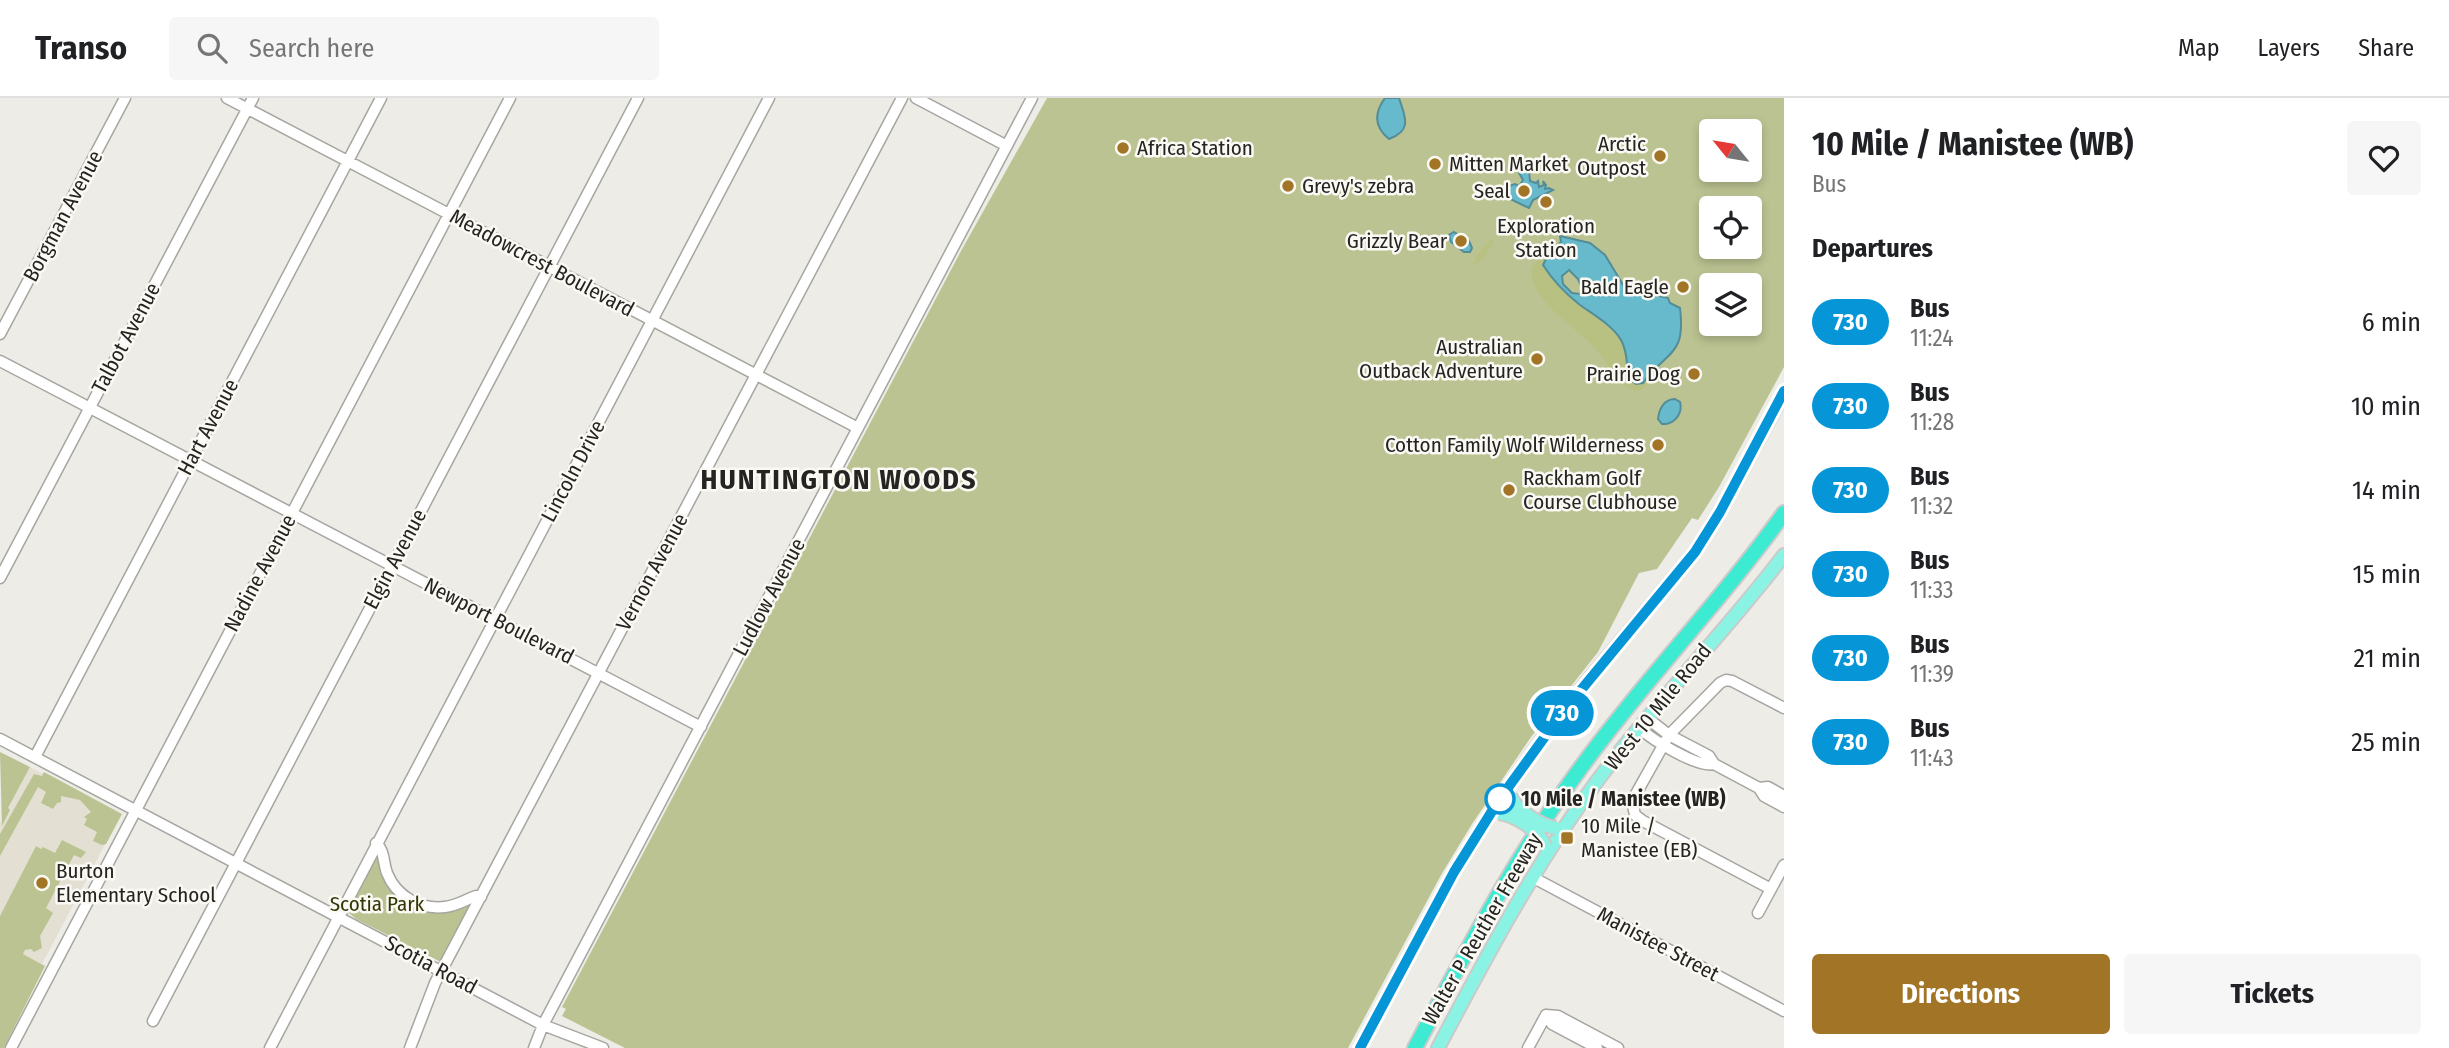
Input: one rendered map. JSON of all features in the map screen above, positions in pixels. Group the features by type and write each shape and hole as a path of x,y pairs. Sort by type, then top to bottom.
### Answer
{"highway":[{"name":"Walter P Reuther Freeway","path":"1415,1048 1498,894 1560,796 1784,513"}],"main road":[{"path":"1360,1048 1454,872 1562,713 1695,552 1720,512 1784,391"},
{"name":"West 10 Mile Road","path":"1438,1048 1544,852 1561,826 1643,723 1782,561"},
{"path":"1511,789 1518,807 1544,825 1561,826"},
{"path":"1495,813 1510,816 1537,833 1544,852"}],"street":[{"name":"Borgman Avenue","path":"0,334 125,98"},
{"name":"Meadowcrest Boulevard","path":"227,98 858,428"},
{"name":"Talbot Avenue","path":"0,578 253,98"},
{"name":"Hart Avenue","path":"35,757 381,98"},
{"name":"Nadine Avenue","path":"11,1048 510,98"},
{"name":"Elgin Avenue","path":"153,1021 638,98"},
{"name":"Lincoln Drive","path":"270,1048 769,98"},
{"name":"Vernon Avenue","path":"410,1048 435,983 902,98"},
{"path":"916,98 1007,146"},
{"name":"Ludlow Avenue","path":"534,1048 543,1025 1032,98"},
{"name":"Newport Boulevard","path":"0,361 701,727"},
{"path":"1771,888 1635,815 1632,801 1666,740 1686,715 1726,680 1784,708"},
{"path":"1643,723 1666,740 1709,756 1714,764 1759,788 1768,787 1784,796"},
{"name":"Scotia Road","path":"0,739 543,1025 603,1048"},
{"path":"1759,788 1763,796 1784,807"},
{"path":"376,843 382,851 390,880 398,891 411,901 442,907 476,896 481,897"},
{"path":"1758,913 1784,865"},
{"name":"Manistee Street","path":"1532,877 1784,1011"},
{"path":"1528,1048 1546,1015"},
{"path":"1546,1015 1552,1024 1597,1048"},
{"path":"1546,1015 1558,1016 1618,1048"}],"shaded area":[{"name":"Burton Elementary School","path":"30,767 121,814 42,964 0,942 0,823"}],"green space":[{"path":"1047,98 1784,98 1784,367 1719,487 1698,520 1692,518 1657,569 1639,573 1598,652 1531,737 1472,824 1441,875 1348,1048 625,1048 562,1016 566,1009 562,1007 961,251"},
{"path":"1491,239 1494,242 1482,260 1473,266 1475,257"},
{"path":"1547,257 1543,265 1579,304 1598,317 1621,340 1627,358 1628,378 1643,383 1648,376 1650,382 1640,391 1633,390 1620,381 1594,347 1555,312 1537,291 1532,268 1537,261"},
{"path":"0,752 30,767 8,808 10,810 2,826"},
{"path":"44,772 122,814 106,844 93,841 97,832 84,825 87,819 84,817 91,812 80,800 61,796 61,802 53,809 41,803 46,792 38,787 0,856 0,834 34,774 42,776"},
{"path":"62,840 86,852 81,858 74,855 46,908 53,913 40,936 42,948 34,952 31,949 25,950 23,954 45,966 4,1048 0,1048 0,916 36,846 55,853"},
{"name":"Scotia Park","path":"376,857 411,904 469,905 443,959 439,961 349,913 348,907"}],"water":[{"path":"1385,98 1399,98 1405,117 1402,131 1389,139 1380,130 1377,120"},
{"path":"1524,168 1529,171 1530,181 1538,181 1539,187 1544,185 1543,181 1546,185 1545,189 1553,190 1533,200 1529,208 1504,196 1506,187 1515,184 1519,186 1523,180 1519,173"},
{"path":"1454,232 1469,241 1472,248 1470,252 1464,252 1451,242 1449,235"},
{"path":"1560,236 1590,243 1605,255 1625,288 1668,298 1670,303 1680,308 1681,324 1677,345 1643,383 1636,384 1628,378 1624,349 1617,335 1564,291 1543,265 1561,242","holes":["1569,270 1582,288 1580,294 1572,293 1563,284 1562,276"]},
{"path":"1675,399 1680,402 1679,414 1674,421 1662,424 1658,419 1661,408 1668,401"}],"bus line":[{"name":"730","path":"1360,1048 1454,872 1499,800 1562,713 1695,552 1720,512 1784,391"}],"place":[{"name":"Africa Station","path":"1123,148"},
{"name":"Arctic Outpost","path":"1660,156"},
{"name":"Mitten Market","path":"1435,164"},
{"name":"Grevy's zebra","path":"1288,186"},
{"name":"Seal","path":"1524,191"},
{"name":"Exploration Station","path":"1546,202"},
{"name":"Grizzly Bear","path":"1461,241"},
{"name":"Bald Eagle","path":"1683,287"},
{"name":"Australian Outback Adventure","path":"1537,359"},
{"name":"Prairie Dog","path":"1694,374"},
{"name":"Cotton Family Wolf Wilderness","path":"1658,445"},
{"name":"Rackham Golf Course Clubhouse","path":"1509,490"},
{"name":"10 Mile / Manistee (WB)","path":"1500,799"},
{"name":"10 Mile / Manistee (EB)","path":"1567,838"},
{"name":"Burton Elementary School","path":"42,883"}],"district":[{"name":"HUNTINGTON WOODS","path":"839,479"}]}
